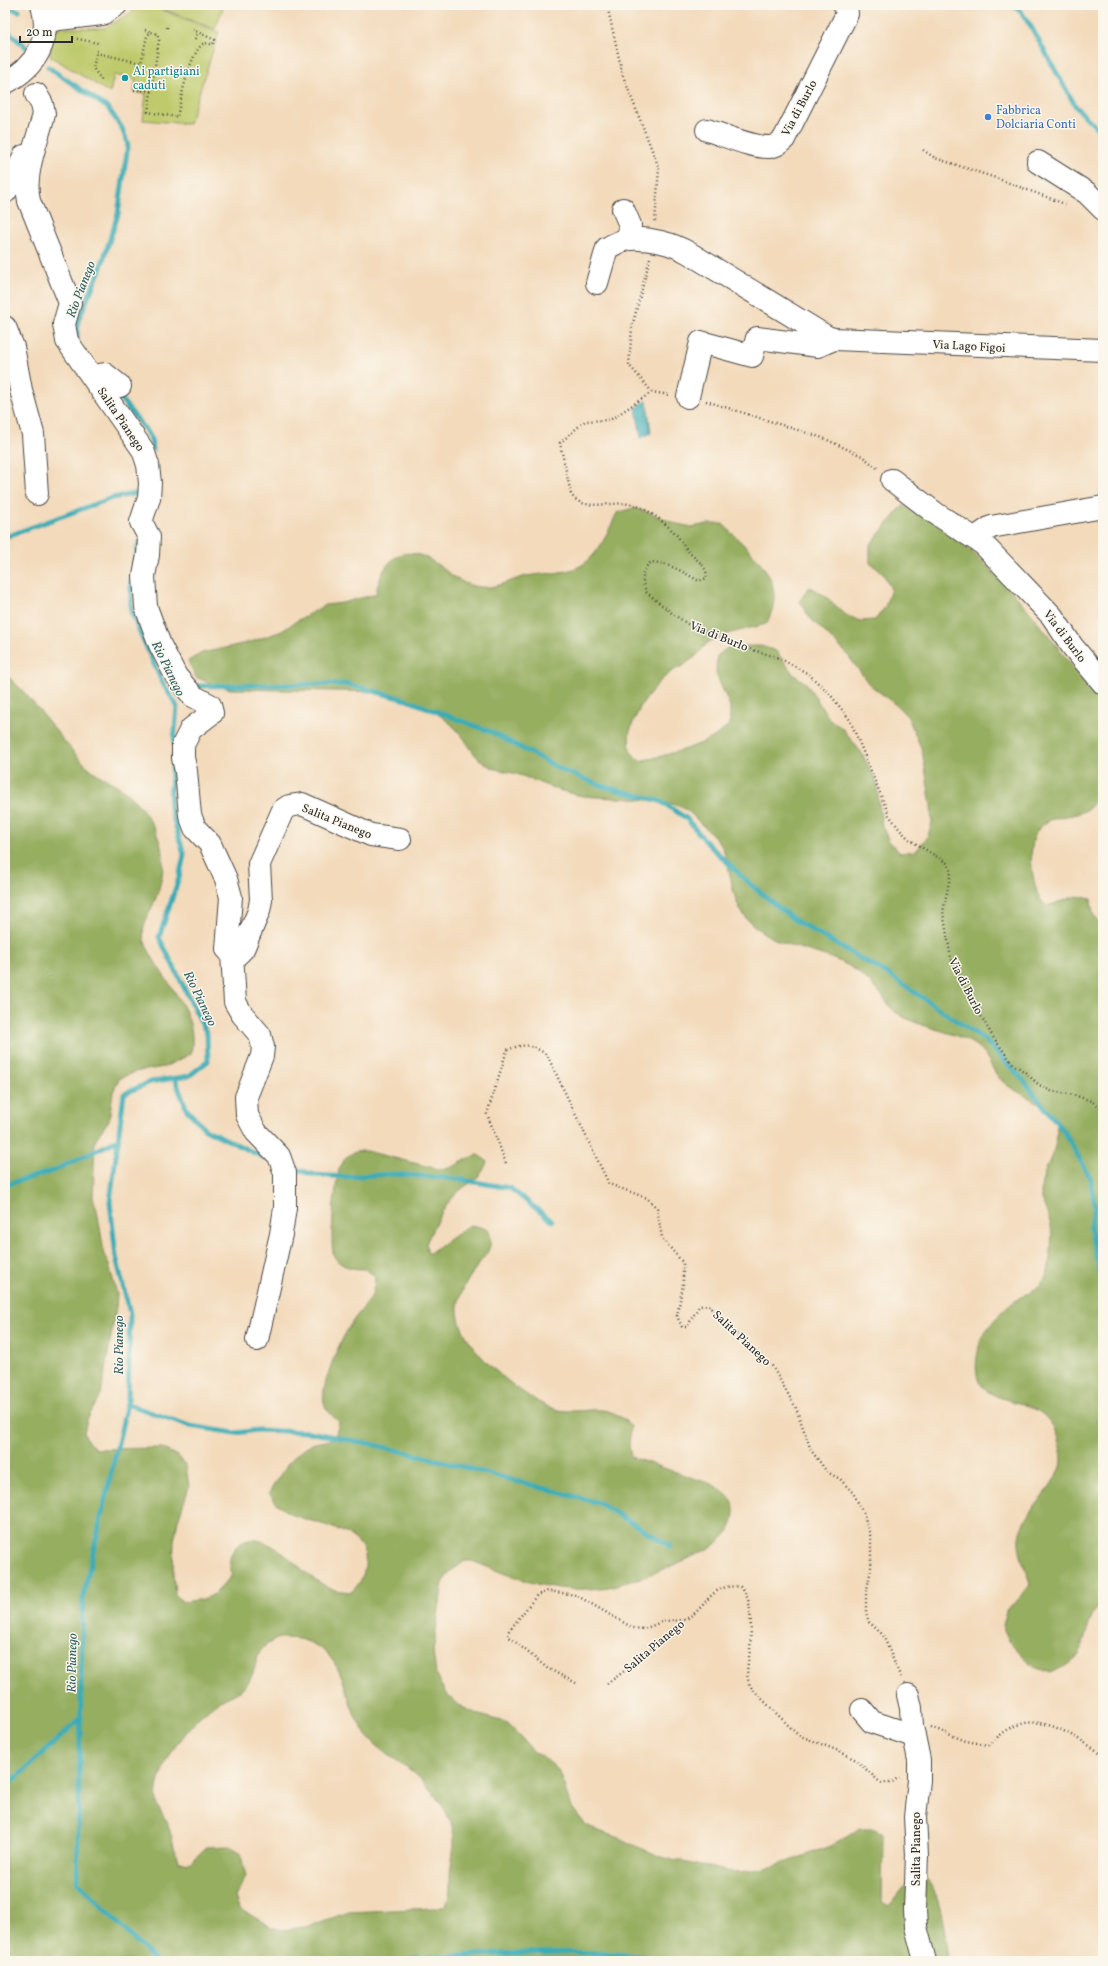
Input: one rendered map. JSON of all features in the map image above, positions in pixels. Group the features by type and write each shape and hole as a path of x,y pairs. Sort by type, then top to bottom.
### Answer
{"street":[{"path":"5,192 15,178 23,159 36,94 12,79 40,52 45,37 44,14 59,19 102,14 116,5"},
{"name":"Via di Burlo","path":"707,130 760,146 771,147 784,139 847,14 846,6 844,5"},
{"name":"Salita Pianego","path":"36,94 42,104 44,114 27,178 27,191 29,201 70,303 64,324 67,341 143,450 148,465 150,484 145,529 148,555 144,576 146,607 160,645 176,676 191,694 210,705 212,713 191,729 183,745 190,815 196,828 210,844 226,879 231,898 227,949 232,954 238,954 243,949 259,911 261,900 259,864 283,810 289,806 302,804 371,835 400,839"},
{"path":"1038,162 1087,193 1103,210"},
{"path":"597,283 606,248 629,239 630,224 623,209"},
{"name":"Via Lago Figoi","path":"629,239 654,241 677,246 826,337 834,340 1103,350"},
{"path":"5,327 13,347 33,434 37,494"},
{"name":"Via Lago Figoi","path":"688,397 701,342 752,356 757,338 818,346 834,340"},
{"path":"92,376 105,374 120,386"},
{"name":"Via di Burlo","path":"892,480 935,513 975,538 1052,616 1072,646 1103,683"},
{"path":"975,538 991,528 1002,525 1103,507"},
{"path":"232,954 235,1002 242,1014 260,1035 263,1047 262,1056 246,1097 247,1115 256,1132 279,1156 285,1173 285,1208 281,1234 257,1340"},
{"name":"Salita Pianego","path":"908,1695 920,1770 915,1817 917,1855 916,1927 925,1961"},
{"path":"862,1710 872,1722 913,1727"}],"path":[{"path":"145,30 162,35"},
{"path":"156,33 159,40 148,112 177,118 184,85 196,52 203,44 208,43 212,45 215,40 193,30"},
{"path":"139,74 147,36 151,32 156,33"},
{"path":"195,38 198,32"},
{"path":"70,37 98,43"},
{"path":"102,82 93,68 96,52 141,63"},
{"path":"134,90 151,91"},
{"path":"923,150 934,158 1003,180 1069,206"},
{"name":"Via di Burlo","path":"892,480 862,456 830,441 732,408 688,397 652,392 610,420 585,421 560,443 571,494 574,500 583,505 619,503 634,505 651,514 675,533 689,552 701,562 707,571 707,578 699,581 660,562 651,562 647,566 644,573 643,583 646,592 672,614 692,627 740,646 779,658 807,673 829,694 850,720 889,815 900,830 910,840 947,863 950,872 943,912 950,958 966,990 993,1036 1013,1064 1039,1086 1051,1091 1080,1097 1103,1109"},
{"name":"Salita Pianego","path":"506,1163 487,1114 507,1050 520,1045 535,1046 547,1055 609,1184 647,1198 657,1208 662,1238 683,1263 683,1285 677,1316 679,1322 682,1326 687,1327 699,1306 709,1305 715,1315 772,1366 796,1408 811,1450 827,1472 840,1480 853,1493 864,1514 871,1538 871,1569 866,1594 866,1614 869,1622 883,1635 908,1695"},
{"name":"Salita Pianego","path":"607,1684 684,1620 693,1616 717,1590 729,1585 740,1587 748,1598 750,1650 746,1672 747,1681 752,1689 798,1735 839,1751 856,1760 881,1783 891,1783 897,1780 901,1771"},
{"path":"576,1683 547,1668 508,1636 509,1631 537,1595 548,1591 576,1595 633,1628 644,1629 664,1621 684,1620"},
{"path":"913,1727 966,1741 988,1745 1005,1730 1022,1723 1044,1724 1063,1731 1103,1754"}],"green space":[{"path":"144,5 149,5 219,32 189,124 143,120 146,94 134,92 136,79 114,75 110,93 50,56 53,28 105,28"},
{"path":"155,5 224,5 215,29"},
{"path":"903,505 943,528 969,549 989,568 1027,608 1094,696 1103,700 1103,790 1092,805 1083,812 1055,818 1045,823 1034,837 1031,856 1035,887 1040,899 1047,906 1077,896 1091,899 1093,914 1103,928 1103,1595 1093,1613 1079,1655 1067,1665 1051,1673 1034,1667 1009,1641 1002,1625 1007,1609 1019,1599 1030,1586 1020,1552 1020,1532 1029,1514 1056,1476 1062,1459 1061,1449 1055,1432 1047,1418 1034,1409 992,1394 982,1386 977,1372 978,1351 983,1335 1006,1308 1014,1301 1040,1285 1047,1275 1051,1251 1052,1230 1041,1193 1041,1185 1057,1139 1055,1121 1050,1114 1044,1107 1009,1087 1002,1081 997,1076 983,1052 972,1043 953,1034 922,1025 903,1017 892,1009 881,994 868,981 849,966 831,958 781,942 758,929 748,920 737,903 728,865 720,843 691,813 679,806 639,799 575,795 517,774 496,769 477,757 457,730 441,716 423,705 393,694 383,692 231,689 214,685 196,677 188,661 202,653 251,642 282,631 325,605 342,603 376,594 378,583 387,565 393,559 401,555 409,553 419,555 430,560 465,583 472,586 492,587 521,577 570,570 584,564 601,545 617,513 633,508 648,512 677,524 692,527 708,524 723,524 756,557 765,569 771,581 774,594 773,608 766,624 719,636 706,644 696,656 671,672 659,682 641,706 634,720 629,734 630,751 640,761 692,747 720,733 730,723 730,706 716,674 717,656 730,646 761,646 776,651 794,675 806,683 830,720 842,728 861,752 876,780 882,826 889,841 900,853 916,851 927,838 932,823 931,805 922,750 908,717 896,705 869,684 847,654 809,617 800,601 809,587 824,595 846,615 860,621 875,620 885,607 891,589 883,573 870,563 870,545"},
{"path":"5,674 36,706 63,740 87,766 126,792 141,808 154,827 163,858 163,869 158,890 143,931 145,942 152,956 177,995 190,1023 192,1038 191,1054 164,1067 134,1072 119,1079 113,1092 109,1120 95,1140 93,1197 97,1210 104,1252 117,1294 116,1308 101,1394 87,1420 84,1432 88,1442 96,1449 162,1448 179,1457 186,1466 189,1487 178,1520 174,1541 173,1573 175,1594 183,1602 206,1598 216,1593 232,1575 230,1560 233,1550 245,1541 255,1540 265,1542 275,1548 313,1578 330,1588 339,1591 351,1592 357,1586 362,1577 365,1566 364,1553 359,1543 349,1535 337,1529 286,1511 278,1505 269,1493 285,1468 300,1451 312,1444 327,1441 334,1436 339,1422 326,1409 324,1403 325,1383 345,1334 372,1296 375,1277 366,1269 348,1267 340,1263 334,1256 332,1227 337,1177 345,1159 352,1153 360,1151 366,1151 438,1169 450,1168 478,1155 487,1161 485,1167 474,1180 456,1194 447,1205 432,1230 426,1244 428,1254 470,1225 489,1230 490,1247 467,1281 462,1291 458,1306 459,1318 463,1330 470,1342 489,1365 500,1375 533,1399 553,1409 569,1411 605,1410 622,1418 631,1426 629,1446 631,1457 715,1486 724,1492 733,1502 734,1515 732,1524 726,1535 719,1542 707,1549 674,1565 610,1587 589,1589 558,1588 529,1582 472,1561 465,1561 455,1567 443,1581 433,1652 436,1674 446,1694 458,1705 479,1715 508,1723 534,1752 540,1754 557,1769 561,1775 570,1805 585,1824 598,1831 620,1838 652,1854 676,1861 684,1861 725,1871 741,1872 776,1866 830,1846 859,1829 876,1829 883,1833 882,1902 889,1906 911,1879 926,1877 931,1884 939,1905 948,1961 5,1961","holes":["279,1638 294,1638 303,1640 318,1647 329,1656 337,1667 352,1708 366,1734 391,1757 415,1774 436,1796 442,1805 451,1823 454,1840 450,1873 450,1891 446,1905 434,1908 349,1912 306,1927 282,1930 271,1927 239,1908 235,1897 246,1876 240,1852 230,1846 206,1847 190,1863 178,1861 169,1828 157,1802 159,1779 164,1766 187,1730 216,1703 237,1693 243,1688 251,1678 259,1653 269,1643"]}],"water":[{"path":"647,400 651,433 641,438 636,408"}],"waterway":[{"path":"1013,5 1021,12 1030,25 1076,107 1103,134"},
{"path":"5,7 19,11"},
{"name":"Rio Pianego","path":"5,29 26,47"},
{"name":"Rio Pianego","path":"48,67 108,108 122,128 128,145 118,214 100,270 78,320 77,342"},
{"name":"Rio Pianego","path":"117,394 150,436 153,449"},
{"path":"5,537 112,498 145,492"},
{"name":"Rio Pianego","path":"140,542 137,549 131,580 131,612 162,682 177,706 174,744"},
{"path":"193,686 347,684 407,700 491,732 564,771 602,786 660,801 686,818 708,844 750,884 793,919 889,975 985,1040 1024,1081 1065,1133 1090,1177 1095,1207 1090,1227 1103,1289"},
{"name":"Rio Pianego","path":"155,1961 77,1881 83,1597 128,1399 130,1314 116,1257 110,1202 124,1094 150,1082 189,1076 208,1061 207,1034 159,937 179,878 184,855 170,805 173,756"},
{"path":"175,1079 187,1110 205,1129 275,1163"},
{"path":"5,1185 53,1171 118,1140"},
{"path":"289,1167 315,1175 345,1177 393,1174 457,1179 510,1188 552,1221"},
{"path":"127,1404 190,1426 235,1433 258,1430 309,1432 371,1444 441,1461 599,1503 670,1546"},
{"path":"5,1788 81,1718"},
{"path":"408,1961 417,1958 545,1952 578,1952 642,1956 673,1961"}],"place":[{"name":"Ai partigiani caduti","path":"125,78"},
{"name":"Fabbrica Dolciaria Conti","path":"988,117"}]}
